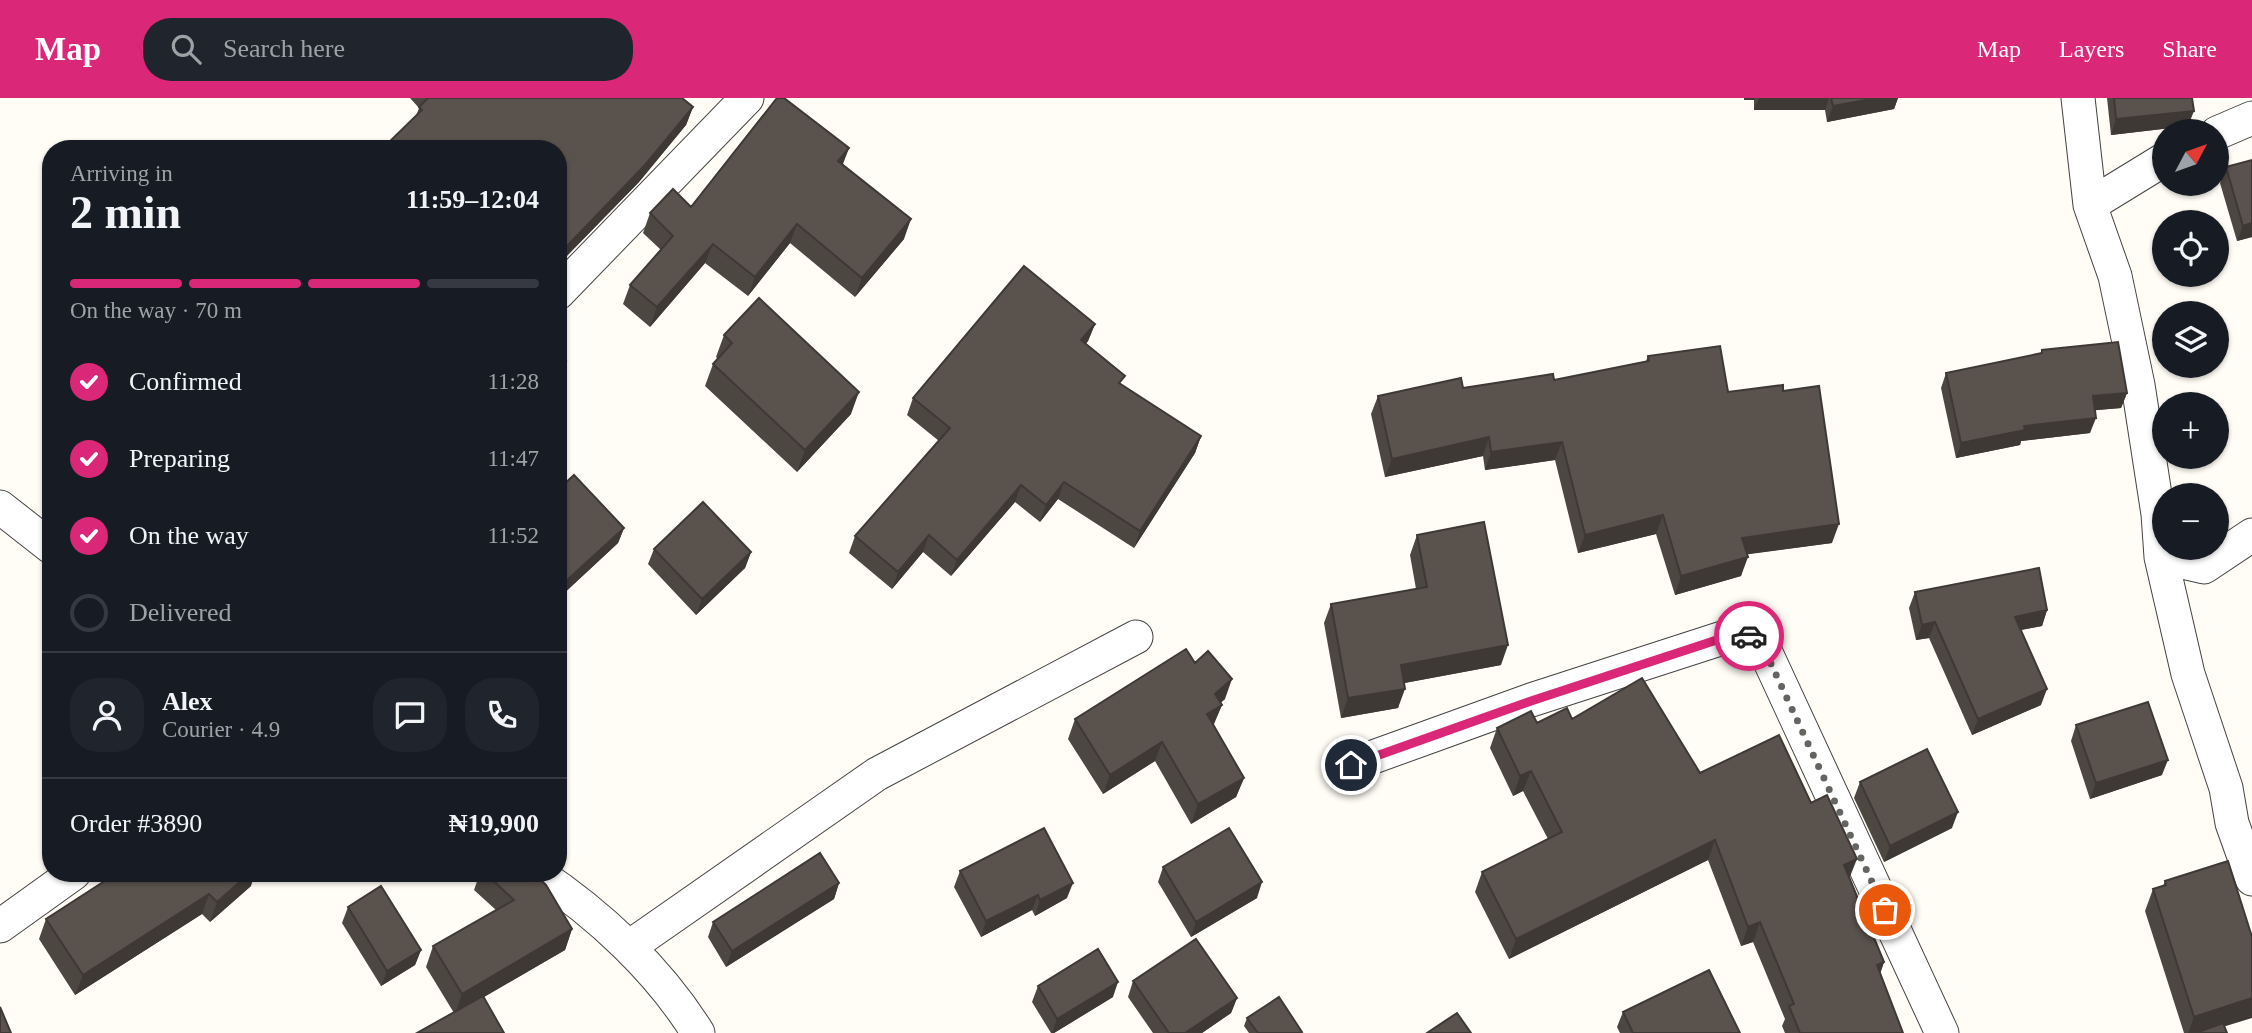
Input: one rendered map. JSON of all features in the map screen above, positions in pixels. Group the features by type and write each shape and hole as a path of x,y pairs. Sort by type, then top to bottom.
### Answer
{"street":[{"path":"567,284 747,98"},
{"path":"2078,98 2090,205 2115,275 2138,385 2153,483"},
{"path":"2230,127 2252,118"},
{"path":"2090,205 2152,167"},
{"path":"0,507 42,540"},
{"path":"2229,550 2252,535"},
{"path":"2162,560 2188,674 2226,788 2232,823 2252,879"},
{"path":"2174,560 2204,567 2214,560"},
{"path":"1351,765 1531,701 1738,633 1760,640 1942,1033"},
{"path":"629,947 877,774 1136,637"},
{"path":"0,926 61,882"},
{"path":"551,882 629,947 698,1033"}],"building":[{"path":"428,98 682,98 693,107 645,165 567,246 567,140 391,140 422,110 419,107"},
{"path":"777,98 784,98 849,148 838,161 911,219 862,278 797,224 755,277 713,244 657,307 630,285 673,236 650,213 673,189 691,207"},
{"path":"1831,98 1877,98 1833,106"},
{"path":"2114,98 2192,98 2194,111 2116,119"},
{"path":"2252,160 2252,223 2243,226 2230,181 2230,166"},
{"path":"1024,266 1095,324 1081,340 1125,376 1119,383 1201,436 1140,531 1064,482 1046,505 1021,485 957,560 929,535 898,572 855,536 950,428 913,398"},
{"path":"759,298 859,392 805,450 713,364 732,343 724,335"},
{"path":"2118,342 2127,393 2093,396 2096,418 2024,426 2025,430 1961,443 1946,373 2042,353 2042,350"},
{"path":"1720,346 1728,392 1783,385 1783,391 1819,386 1839,524 1742,538 1748,557 1681,576 1663,515 1585,535 1562,442 1491,452 1489,437 1392,459 1378,396 1461,378 1463,388 1553,374 1554,380 1649,361 1648,356"},
{"path":"574,475 624,528 567,580 567,482"},
{"path":"703,502 751,552 702,599 654,549"},
{"path":"1484,522 1508,645 1401,665 1405,689 1348,698 1331,604 1427,587 1417,535"},
{"path":"2039,568 2047,610 2015,617 2047,689 1978,719 1935,622 1922,625 1915,592"},
{"path":"1186,649 1195,663 1208,651 1232,679 1215,694 1222,705 1207,714 1244,778 1198,804 1162,742 1110,775 1075,719"},
{"path":"1642,678 1700,773 1779,735 1811,803 1827,795 1857,859 1844,865 1884,962 1877,965 1903,1033 1800,1033 1789,1006 1794,1004 1760,922 1748,927 1715,840 1516,939 1482,872 1562,832 1531,771 1520,776 1497,728 1531,711 1537,723 1567,708 1572,719"},
{"path":"2148,702 2168,760 2096,783 2076,725"},
{"path":"1927,749 1958,812 1890,846 1860,782"},
{"path":"1044,828 1073,883 1040,900 1038,895 986,921 960,871"},
{"path":"1229,828 1262,882 1196,922 1163,867"},
{"path":"820,853 839,883 732,951 713,922"},
{"path":"2228,861 2252,937 2252,998 2194,1017 2153,889 2166,885 2165,881"},
{"path":"103,882 240,882 217,902 209,894 83,975 46,919"},
{"path":"495,882 543,882 572,929 462,994 433,946 514,900"},
{"path":"381,886 421,950 387,971 348,907"},
{"path":"1196,939 1237,998 1185,1033 1169,1033 1133,981"},
{"path":"1098,949 1118,982 1057,1019 1038,986"},
{"path":"1709,970 1740,1033 1633,1033 1623,1012"},
{"path":"483,996 504,1033 417,1033"},
{"path":"1279,997 1302,1032 1258,1033 1247,1018"},
{"path":"0,1007 11,1033 0,1033"},
{"path":"1457,1013 1471,1033 1427,1033"},
{"path":"2223,1023 2227,1033 2196,1033"}],"way so far":[{"path":"1749,636 1760,640 1885,910"}],"route":[{"path":"1351,765 1531,701 1738,633 1749,636"}]}
